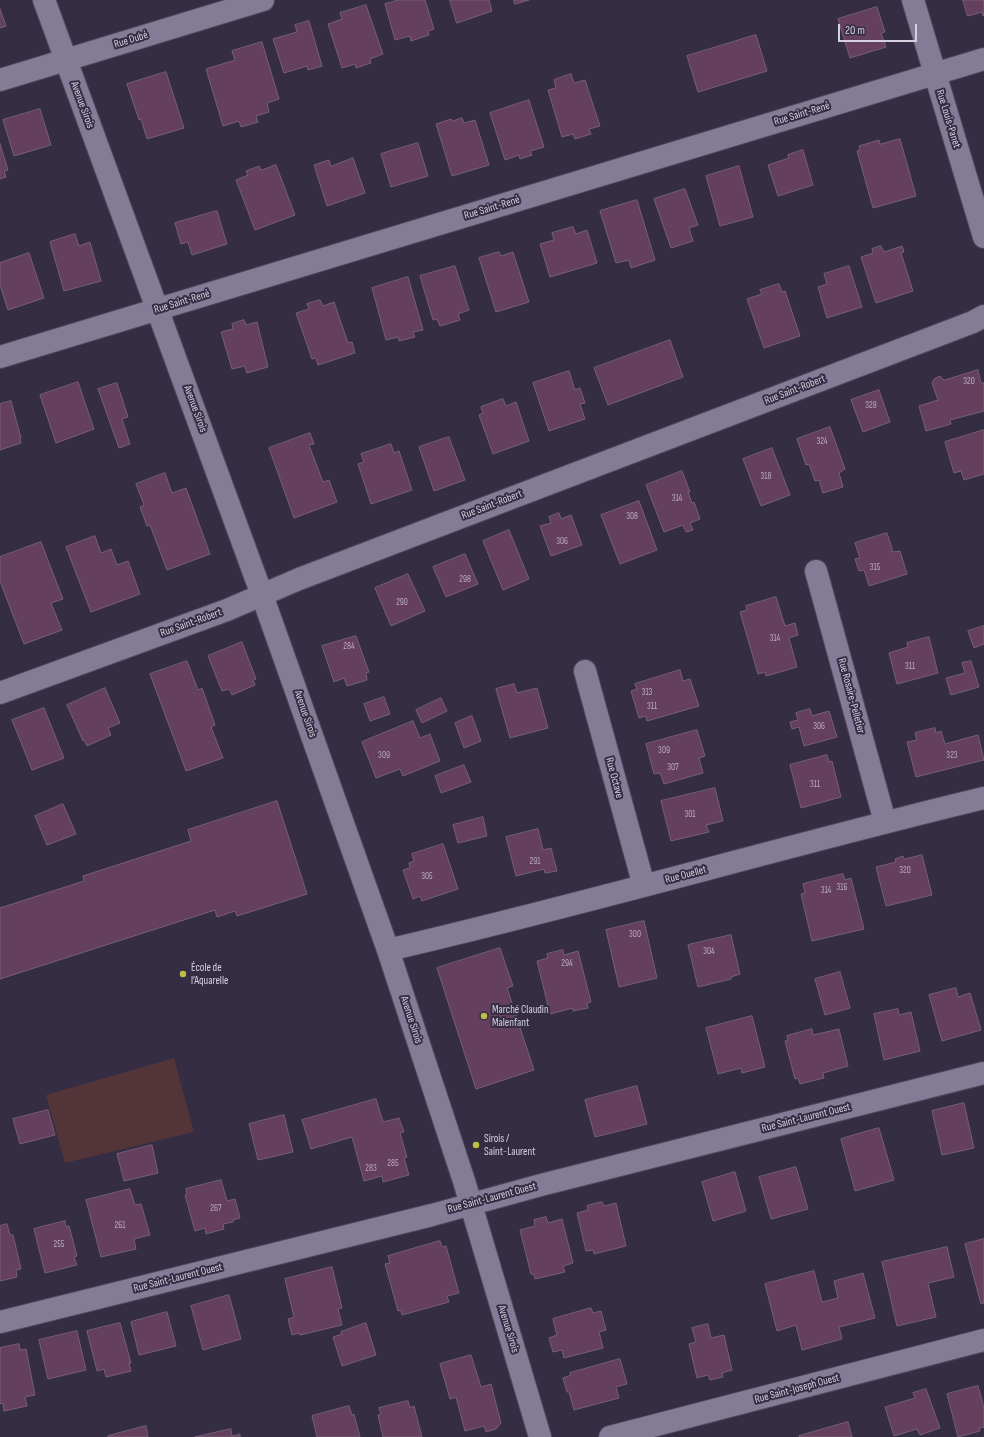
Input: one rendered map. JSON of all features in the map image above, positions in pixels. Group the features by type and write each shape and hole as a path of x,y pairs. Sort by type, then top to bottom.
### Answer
{"street":[{"name":"Avenue Sirois","path":"44,0 262,594 388,950 471,1205 540,1437"},
{"name":"Rue Dubé","path":"0,80 263,0"},
{"name":"Rue Louis-Panet","path":"913,0 984,237"},
{"name":"Rue Saint-René","path":"0,357 984,59"},
{"name":"Rue Saint-Robert","path":"0,693 227,610 299,579 973,322 984,316"},
{"name":"Rue Rosaire-Pelletier","path":"816,571 885,822"},
{"name":"Rue Octave","path":"585,671 644,886"},
{"name":"Rue Ouellet","path":"388,950 644,886 885,822 984,798"},
{"name":"Rue Saint-Laurent Ouest","path":"0,1322 471,1205 549,1183 984,1073"},
{"name":"Rue Saint-Joseph Ouest","path":"610,1437 984,1340"}],"shaded area":[{"path":"174,1058 194,1132 65,1163 46,1095"}],"building":[{"path":"399,0 425,0 434,29 428,31 429,35 411,41 410,36 395,40 385,4"},
{"path":"450,0 489,0 492,11 457,23"},
{"path":"514,0 529,0 515,4"},
{"path":"963,0 984,0 984,15 983,16 982,12 968,16"},
{"path":"366,5 383,54 370,59 371,63 356,68 355,64 342,68 328,24 342,19 340,13"},
{"path":"877,7 885,32 881,33 886,47 850,58 838,19"},
{"path":"0,9 6,26 0,28"},
{"path":"309,21 322,66 308,70 307,66 284,73 273,39 297,32 295,25"},
{"path":"756,35 767,71 698,92 687,56"},
{"path":"262,42 279,99 267,103 269,112 256,116 258,122 241,127 239,121 223,126 206,69 235,60 232,51"},
{"path":"166,72 184,128 147,139 127,84"},
{"path":"571,74 574,83 585,80 600,126 589,129 591,134 575,139 573,134 562,137 548,90 556,88 554,80"},
{"path":"529,100 544,147 530,151 532,155 520,159 519,155 505,160 490,113"},
{"path":"40,109 51,145 14,156 3,120"},
{"path":"462,118 464,123 475,120 489,165 452,176 436,124 451,119 452,121"},
{"path":"900,139 916,196 873,208 857,151 860,150 859,146 879,140 880,144"},
{"path":"418,143 428,176 391,187 381,154"},
{"path":"0,144 8,170 4,171 6,177 0,179"},
{"path":"803,150 813,185 778,196 768,165 789,158 788,155"},
{"path":"353,158 365,193 327,206 314,165 329,160 331,166"},
{"path":"276,165 295,215 255,230 236,180 248,175 246,171 259,166 261,170"},
{"path":"739,166 753,217 720,226 706,176"},
{"path":"685,189 698,225 689,228 693,241 671,248 654,199"},
{"path":"637,200 655,260 631,268 629,260 616,263 600,211"},
{"path":"217,211 227,244 192,255 188,242 181,244 175,223"},
{"path":"573,227 576,234 587,230 597,263 550,277 540,244 554,240 552,233"},
{"path":"75,234 79,246 90,242 101,281 64,291 50,242"},
{"path":"881,246 884,252 902,246 904,252 901,253 913,291 876,303 861,257 873,253 872,249"},
{"path":"499,252 501,256 513,252 529,302 496,312 479,258"},
{"path":"29,253 44,298 8,310 0,285 0,263"},
{"path":"455,266 469,310 458,314 460,320 440,326 437,319 433,320 420,276"},
{"path":"849,266 862,307 827,318 818,287 827,284 824,274"},
{"path":"408,277 423,330 413,332 415,337 399,341 398,337 386,340 372,288"},
{"path":"779,284 782,292 785,291 800,336 764,348 747,299 762,294 760,290"},
{"path":"320,300 323,306 334,302 348,343 352,342 355,353 318,365 316,358 312,359 296,313 309,309 307,304"},
{"path":"244,320 246,325 257,322 268,367 247,373 245,366 232,369 221,332 233,329 232,324"},
{"path":"670,340 683,377 608,405 594,368"},
{"path":"978,370 981,383 984,383 984,411 950,420 951,424 926,431 919,406 938,400 932,383 934,379 940,376 944,380"},
{"path":"569,371 575,390 580,388 585,403 580,404 585,419 549,431 533,383"},
{"path":"78,382 94,429 56,443 40,395"},
{"path":"117,383 128,417 122,419 130,444 119,448 98,389"},
{"path":"879,390 890,422 863,432 851,400"},
{"path":"503,399 506,406 516,402 529,441 493,454 479,415 483,413 481,407"},
{"path":"11,401 21,443 0,450 0,404"},
{"path":"830,427 845,469 839,473 843,487 823,493 819,480 815,481 809,464 806,465 797,439"},
{"path":"984,430 984,474 964,480 961,471 954,473 945,442"},
{"path":"310,433 314,444 309,445 323,482 329,480 337,502 294,518 269,448"},
{"path":"449,437 465,480 434,491 419,447"},
{"path":"391,444 394,453 399,451 412,490 371,504 358,464 364,462 361,454"},
{"path":"772,448 790,495 761,506 743,459"},
{"path":"682,471 690,492 688,492 692,503 694,502 700,519 690,523 693,530 686,532 683,525 664,532 646,485"},
{"path":"165,473 172,493 186,488 210,554 167,570 150,525 147,526 140,507 144,505 136,484"},
{"path":"639,501 657,550 620,564 601,515"},
{"path":"559,513 561,519 571,515 582,545 551,556 540,526 551,523 549,517"},
{"path":"509,530 529,579 503,590 483,541"},
{"path":"887,533 893,552 900,551 907,574 869,586 864,570 859,571 855,559 860,558 855,543"},
{"path":"95,536 101,553 111,549 117,565 128,561 140,594 91,612 66,547"},
{"path":"41,542 63,599 51,603 62,630 24,644 0,581 0,557"},
{"path":"465,554 478,584 446,597 433,567"},
{"path":"408,574 425,611 391,626 375,588"},
{"path":"776,597 785,626 795,623 798,635 789,638 797,667 766,676 765,672 758,674 740,612 747,610 746,606"},
{"path":"984,626 984,644 974,648 968,631"},
{"path":"356,636 369,672 366,673 367,680 347,686 344,678 334,682 322,646"},
{"path":"929,637 938,673 897,684 889,653 908,647 907,643"},
{"path":"242,642 256,679 253,680 255,685 232,695 229,689 222,691 208,656"},
{"path":"187,661 198,690 202,688 215,725 211,727 223,758 186,771 150,674"},
{"path":"971,661 979,687 951,695 946,678 965,673 962,663"},
{"path":"680,670 683,681 690,679 699,706 647,721 646,716 639,718 631,691 637,689 635,684"},
{"path":"514,684 517,693 537,688 548,728 510,738 496,689"},
{"path":"105,688 120,723 108,728 111,735 87,746 84,740 83,741 67,705"},
{"path":"384,697 390,714 370,721 364,704"},
{"path":"441,698 447,711 422,723 416,710"},
{"path":"44,708 64,758 32,770 12,720"},
{"path":"810,709 812,716 829,711 837,737 804,746 799,727 792,729 790,722 798,720 796,713"},
{"path":"472,716 481,741 464,748 455,723"},
{"path":"413,721 420,738 430,734 440,761 403,776 400,769 376,778 362,742"},
{"path":"935,728 936,733 941,731 945,744 978,735 984,760 916,777 907,742 917,740 915,733"},
{"path":"697,730 705,756 699,758 703,773 664,784 660,773 654,774 646,744"},
{"path":"827,755 829,762 832,761 841,797 801,808 790,765"},
{"path":"464,765 471,782 441,793 435,776"},
{"path":"715,788 723,821 706,825 709,832 671,841 661,801"},
{"path":"277,801 307,894 237,916 235,911 217,917 215,910 0,979 0,908 84,881 83,876 191,841 188,830"},
{"path":"63,804 76,834 47,845 35,816"},
{"path":"483,817 487,836 458,843 453,825"},
{"path":"538,829 543,850 551,848 557,871 545,873 544,869 516,876 506,837"},
{"path":"443,844 458,889 422,901 420,896 413,899 403,870 410,868 409,863 414,861 412,854"},
{"path":"922,855 932,895 886,906 876,867 896,862 895,859 903,856 904,859"},
{"path":"843,874 845,880 851,878 864,929 812,941 801,894 805,893 803,884"},
{"path":"644,921 657,978 619,987 606,930"},
{"path":"731,935 740,974 731,977 731,979 698,987 688,945"},
{"path":"500,948 513,986 507,988 534,1070 476,1089 437,968"},
{"path":"563,950 564,955 578,951 591,1002 587,1003 588,1008 573,1011 573,1008 550,1014 537,961 548,958 547,954"},
{"path":"840,972 850,1008 825,1015 815,979"},
{"path":"956,988 958,997 970,993 981,1030 942,1041 929,995"},
{"path":"898,1009 899,1015 911,1012 920,1051 884,1060 874,1014"},
{"path":"752,1016 765,1067 742,1073 741,1068 718,1074 706,1028"},
{"path":"812,1029 813,1035 839,1029 848,1066 823,1073 824,1078 800,1084 798,1078 795,1079 785,1041 788,1040 787,1036"},
{"path":"637,1086 647,1124 595,1137 585,1100"},
{"path":"376,1099 383,1122 399,1118 404,1132 400,1133 407,1157 404,1158 409,1175 383,1182 382,1176 364,1181 352,1137 311,1149 302,1120"},
{"path":"964,1103 974,1148 942,1155 932,1111"},
{"path":"48,1110 55,1135 20,1144 13,1119"},
{"path":"284,1115 293,1152 258,1160 249,1124"},
{"path":"879,1128 894,1180 855,1191 841,1139"},
{"path":"152,1145 158,1173 124,1181 117,1154"},
{"path":"796,1167 808,1209 771,1219 759,1177"},
{"path":"735,1172 746,1211 713,1221 702,1182"},
{"path":"221,1180 227,1201 235,1199 240,1218 233,1220 233,1222 223,1224 224,1229 206,1234 205,1228 195,1231 185,1195 187,1194 186,1189"},
{"path":"130,1189 135,1205 141,1204 150,1235 134,1239 136,1249 101,1257 86,1200"},
{"path":"602,1202 604,1206 616,1203 626,1246 594,1254 593,1250 586,1251 577,1213 588,1210 587,1206"},
{"path":"546,1217 548,1223 562,1219 573,1263 563,1266 565,1272 535,1279 534,1274 531,1274 520,1230 535,1226 534,1220"},
{"path":"65,1221 66,1227 69,1226 77,1256 74,1257 77,1265 45,1273 34,1229"},
{"path":"7,1224 10,1235 13,1235 21,1269 16,1270 17,1277 0,1281 0,1226"},
{"path":"984,1239 984,1303 981,1304 965,1244"},
{"path":"440,1241 442,1247 446,1246 459,1293 447,1296 449,1302 402,1315 401,1310 398,1311 385,1264 390,1263 388,1256"},
{"path":"947,1247 954,1277 928,1283 936,1317 897,1326 882,1262"},
{"path":"332,1267 342,1308 338,1309 342,1325 300,1335 299,1333 292,1335 288,1319 294,1317 285,1279"},
{"path":"814,1271 822,1302 838,1298 834,1281 863,1273 875,1318 839,1327 842,1339 802,1350 796,1325 777,1331 765,1284"},
{"path":"229,1295 241,1339 203,1350 191,1306"},
{"path":"591,1308 593,1313 601,1311 606,1330 599,1332 603,1348 564,1358 562,1350 553,1352 549,1338 557,1335 553,1319"},
{"path":"167,1312 176,1346 139,1355 131,1322"},
{"path":"120,1323 131,1363 129,1363 131,1371 106,1377 104,1369 97,1371 87,1331"},
{"path":"366,1323 376,1355 342,1366 333,1337 342,1334 341,1332"},
{"path":"708,1324 711,1338 724,1335 732,1370 722,1373 723,1377 710,1380 708,1375 697,1378 689,1344 696,1342 692,1328"},
{"path":"77,1331 86,1370 48,1379 39,1340"},
{"path":"19,1344 20,1350 26,1349 35,1395 25,1397 27,1406 4,1411 3,1403 0,1404 0,1348"},
{"path":"471,1355 481,1387 491,1384 501,1423 496,1429 486,1432 484,1426 465,1431 456,1397 450,1399 440,1364"},
{"path":"620,1359 627,1384 616,1387 619,1398 574,1410 563,1378 571,1375 570,1373"},
{"path":"978,1386 984,1408 984,1427 979,1428 980,1431 958,1437 947,1394"},
{"path":"926,1389 940,1428 920,1435 917,1429 894,1436 885,1407 915,1398 913,1393"},
{"path":"408,1401 410,1408 414,1406 422,1437 383,1437 378,1415 381,1414 379,1408"},
{"path":"349,1406 352,1415 354,1414 360,1437 317,1437 312,1416"},
{"path":"848,1422 852,1437 799,1436"},
{"path":"146,1426 148,1437 108,1437 108,1436"},
{"path":"231,1429 232,1436 240,1434 240,1437 195,1437"}],"place":[{"name":"École de l’Aquarelle","path":"183,974"},
{"name":"Marché Claudin Malenfant","path":"484,1016"},
{"name":"Sirois / Saint-Laurent","path":"476,1145"}]}
